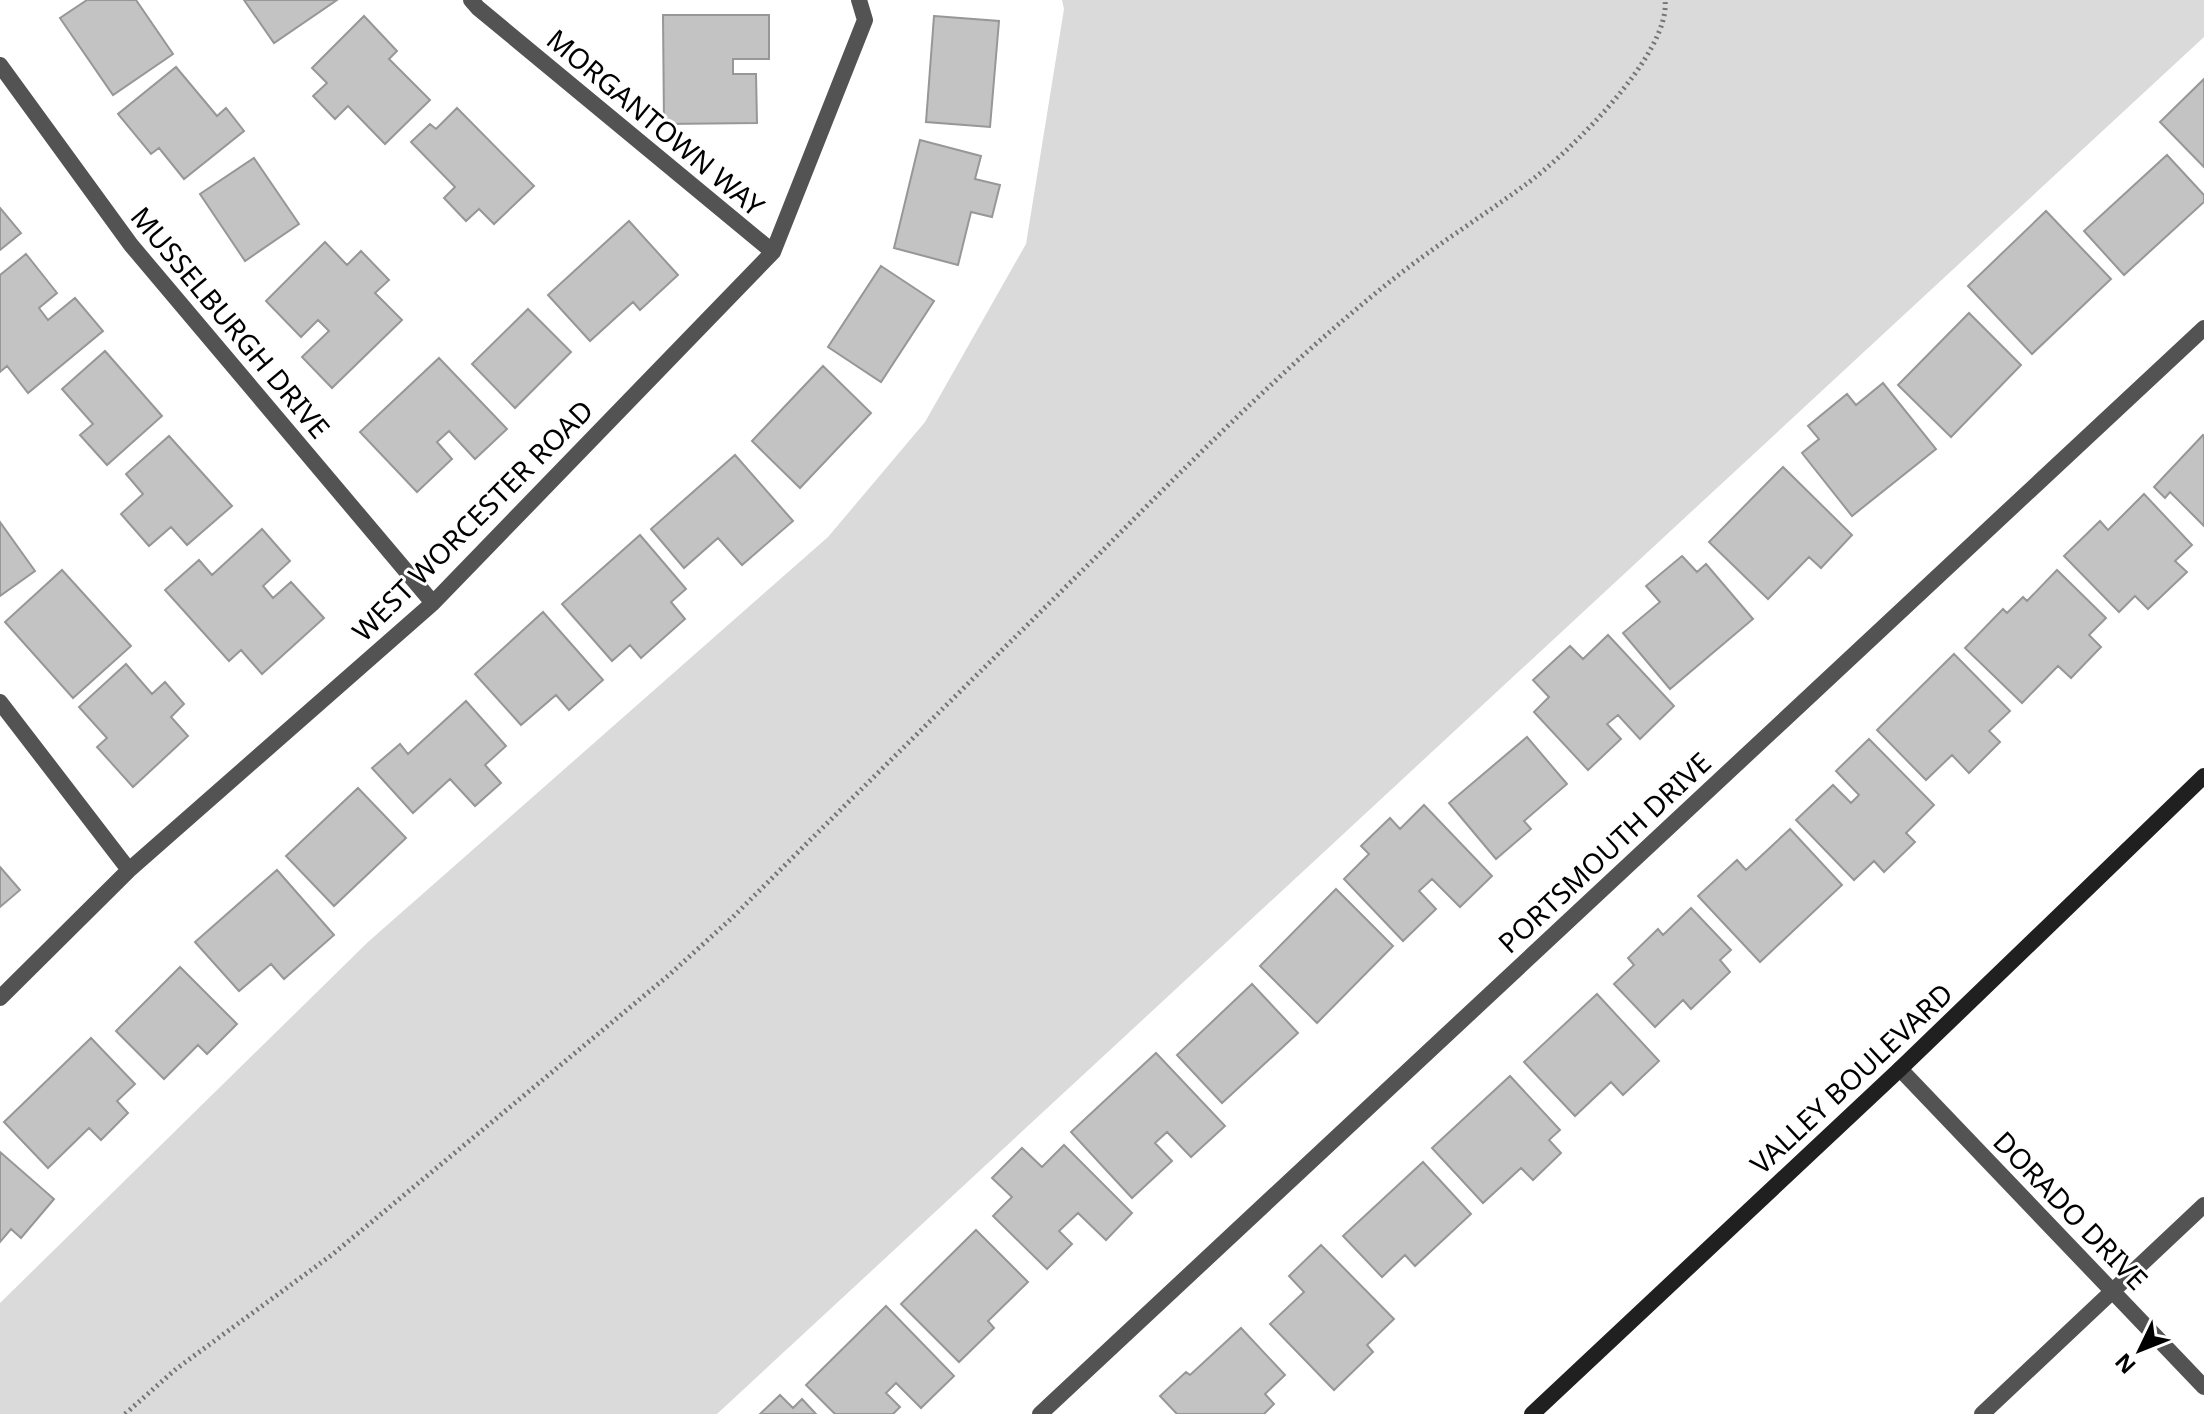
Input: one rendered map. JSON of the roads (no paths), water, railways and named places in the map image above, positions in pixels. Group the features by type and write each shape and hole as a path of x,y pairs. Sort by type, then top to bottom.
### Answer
{"street":[{"name":"MORGANTOWN WAY","path":"471,0 773,252"},
{"name":"WEST WORCESTER ROAD","path":"0,998 129,870 433,603 773,252 865,20 859,0"},
{"name":"MUSSELBURGH DRIVE","path":"0,65 131,245 433,603"},
{"name":"PORTSMOUTH DRIVE","path":"1040,1414 2204,328"},
{"path":"0,702 129,870"},
{"name":"VALLEY BOULEVARD","path":"1532,1414 1900,1069 2204,776"},
{"name":"DORADO DRIVE","path":"1900,1069 2204,1387"},
{"path":"1982,1414 2204,1205"}]}
